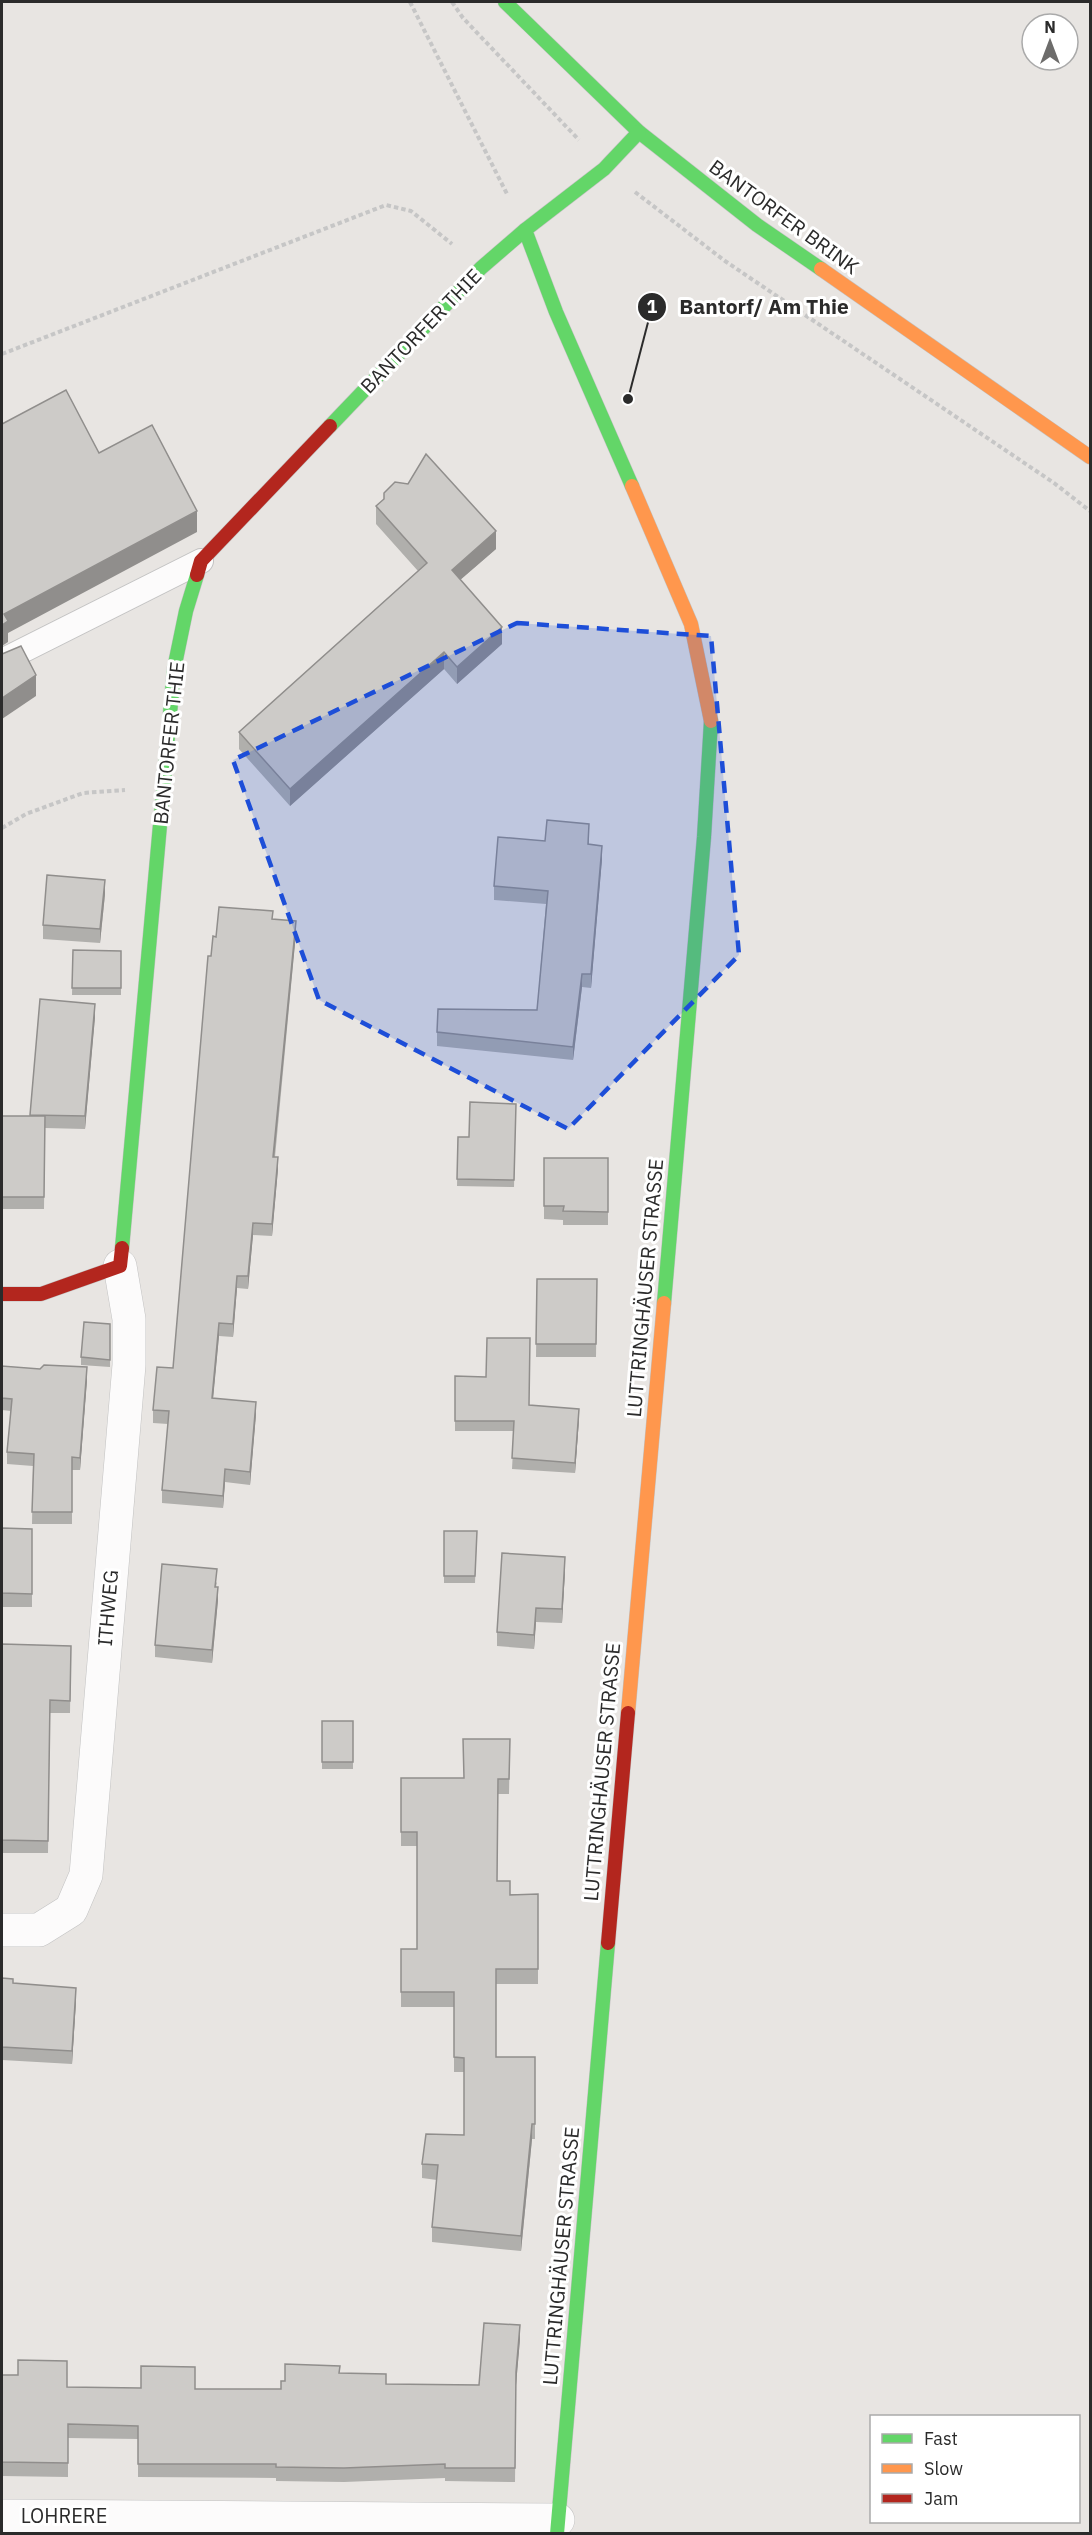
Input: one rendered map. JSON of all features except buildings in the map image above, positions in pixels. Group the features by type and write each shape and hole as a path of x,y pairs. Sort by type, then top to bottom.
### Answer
{"street":[{"name":"BANTORFER BRINK","path":"505,2 639,132 756,225 1090,457"},
{"path":"525,230 604,169 639,132"},
{"name":"BANTORFER THIE","path":"120,1266 174,669 186,611 201,561 481,268 525,230"},
{"name":"LUTTRINGHÄUSER STRASSE","path":"525,230 556,312 691,624 711,719 704,837 558,2527"},
{"path":"2,1294 41,1294 120,1266"},
{"name":"ITHWEG","path":"2,1930 39,1930 70,1910 86,1875 129,1365 129,1319 120,1266"},
{"name":"LOHRERE","path":"2,2516 558,2527"}],"lane":[{"path":"2,661 201,561"}],"path":[{"path":"410,2 525,230"},
{"path":"452,2 463,18 604,169 725,261 1054,483 1090,511"},
{"path":"2,354 386,205 411,210 481,268"},
{"path":"2,828 26,814 82,793 123,790 164,792"}],"highlighted area":[{"path":"517,623 711,636 739,955 568,1129 319,1000 233,760"}],"traffic: fast":[{"path":"505,2 639,132 757,225 821,269"},
{"path":"632,486 556,312 525,230 604,169 639,132"},
{"path":"330,426 481,268 525,230"},
{"path":"122,1248 174,669 186,611 197,575"},
{"path":"664,1303 704,837 711,721"},
{"path":"557,2534 608,1943"}],"traffic: slow":[{"path":"821,269 1090,457"},
{"path":"632,486 691,624 711,721"},
{"path":"628,1713 664,1303"}],"traffic: jam":[{"path":"197,575 201,561 330,426"},
{"path":"2,1294 41,1294 120,1266 122,1248"},
{"path":"608,1943 628,1713"}],"place":[{"name":"Bantorf/ Am Thie","path":"628,399"}]}
